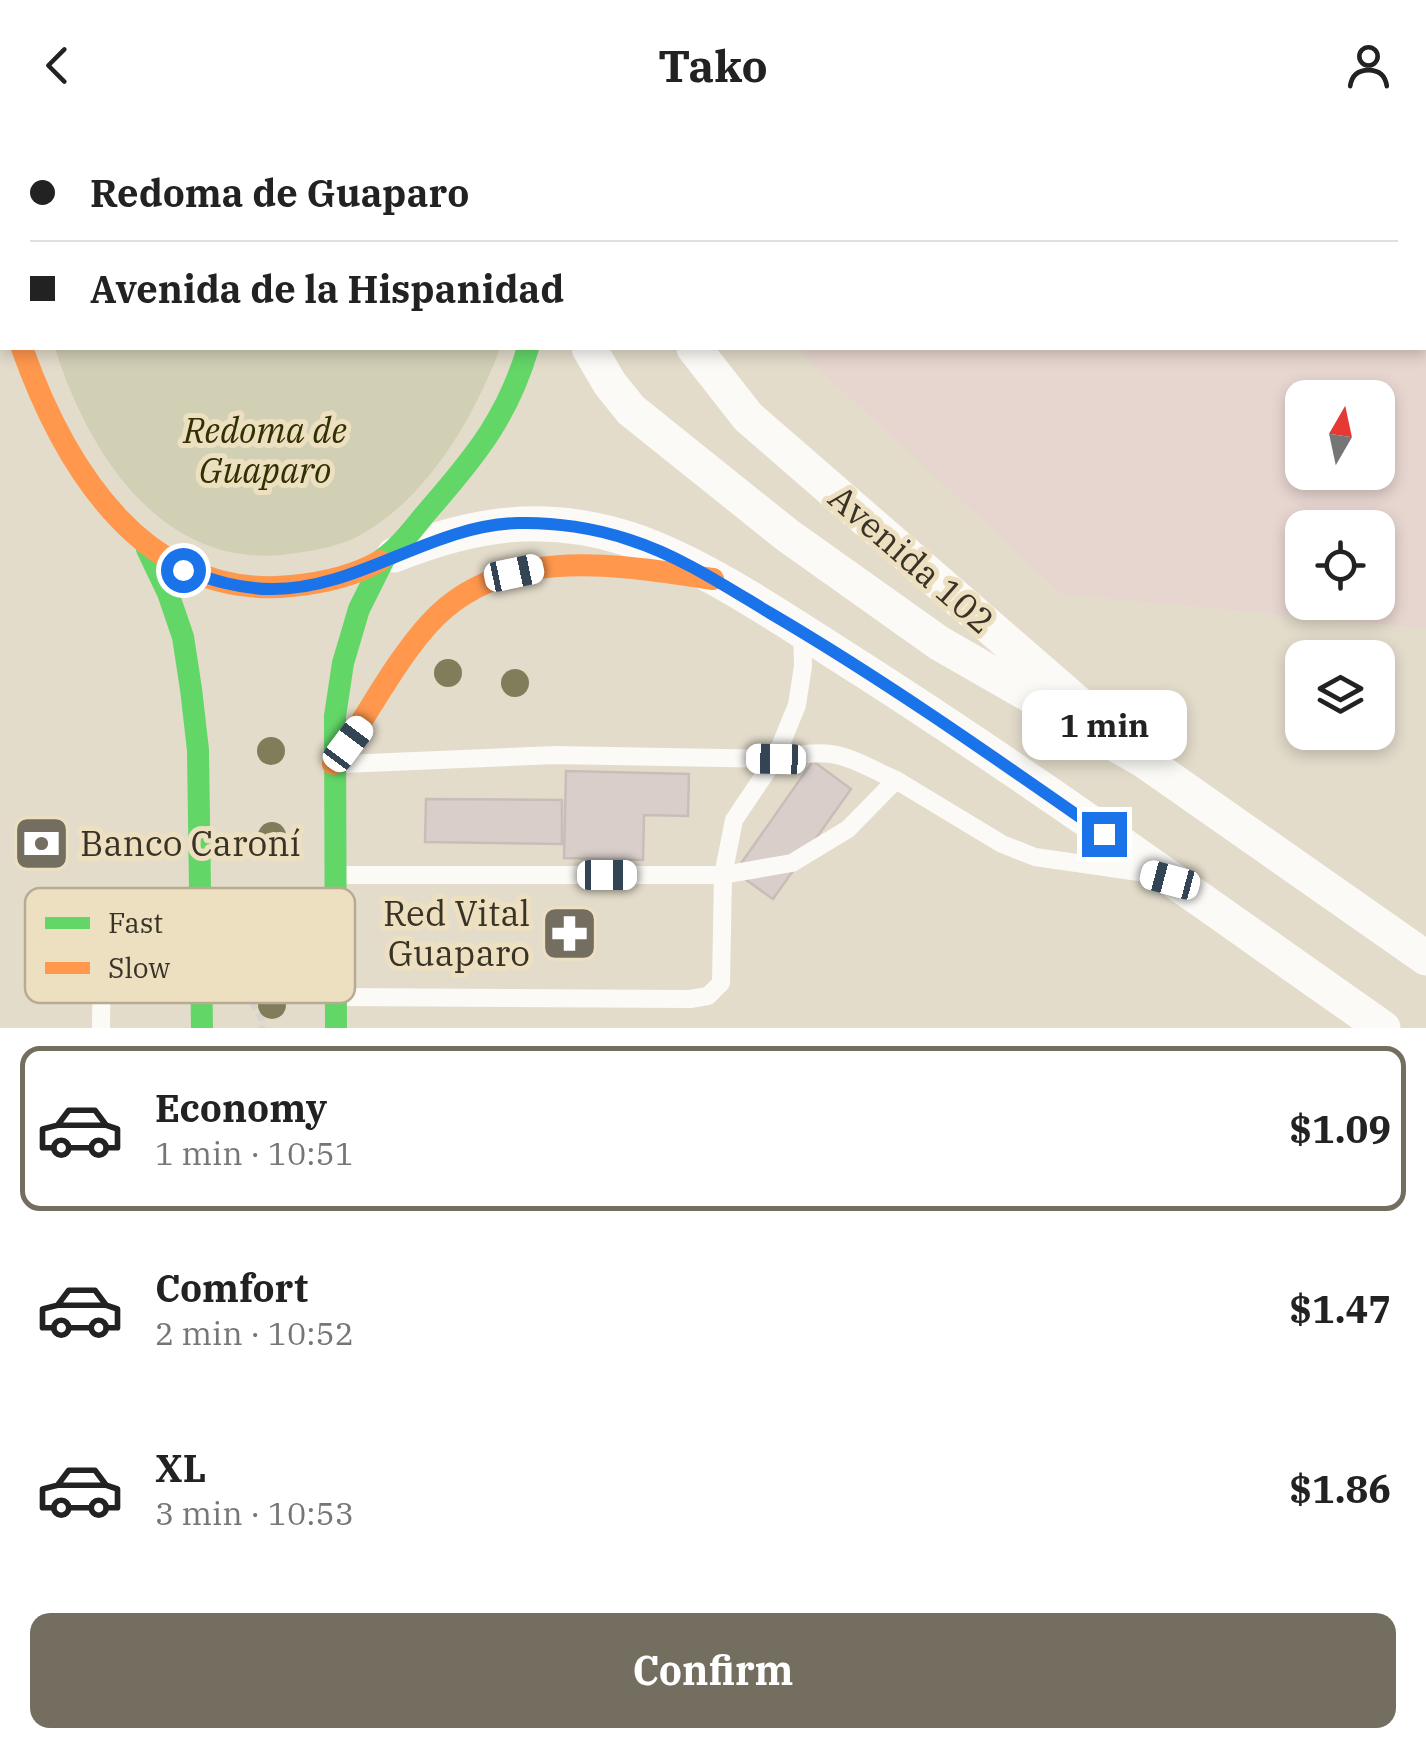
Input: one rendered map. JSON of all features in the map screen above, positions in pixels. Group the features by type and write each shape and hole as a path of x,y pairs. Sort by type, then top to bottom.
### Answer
{"main road":[{"path":"23,350 51,420 66,446 148,549 183,636 198,750 200,888"},
{"path":"335,888 335,716 343,662 358,609 384,559 467,472 492,436 514,392 527,350"},
{"path":"148,549 183,570 228,585 273,589 320,582 384,559"},
{"path":"333,764 431,621 464,592 552,564 610,564 713,579"},
{"path":"202,1003 202,1028"}],"street":[{"path":"590,350 631,410 788,534 939,643 1143,760 1426,958"},
{"name":"Avenida 102","path":"696,350 748,417 1143,760"},
{"path":"384,559 443,535 516,522 576,527 628,539 674,557 802,630 910,700 1384,1028"}],"lane":[{"path":"355,997 708,996 721,983 724,966 724,875 734,820 776,759 797,705 804,666 802,630"},
{"path":"333,764 556,755 776,759 810,752 838,752 896,780 1002,844 1035,857 1128,868 1170,880"},
{"path":"335,875 724,875 792,863 848,828 896,780"},
{"path":"101,1003 101,1028"}],"shaded area":[{"path":"804,350 1426,350 1426,628 1340,620 1395,620 1395,510 1285,510 1285,615 1062,594 806,357"}],"green space":[{"name":"Redoma de Guaparo","path":"56,350 499,350 463,427 408,499 354,538 289,554 244,554 203,544 168,524 137,497 110,464 69,388"}],"building":[{"path":"813,761 851,789 773,899 735,872"},
{"path":"566,771 689,774 688,816 644,815 643,860 564,858"},
{"path":"426,799 562,800 562,844 425,842"}],"traffic: fast":[{"path":"380,561 395,549 478,450 511,393 527,350"},
{"path":"147,549 183,637 198,750 200,888"},
{"path":"336,888 335,716 343,663 359,609 384,559"},
{"path":"202,1003 202,1028"},
{"path":"336,1003 336,1028"}],"traffic: slow":[{"path":"23,350 62,438 88,480 118,518 154,549 194,572 240,585 315,583 349,575 380,561"},
{"path":"333,764 429,624 458,598 491,581 526,570 562,566 638,569 713,579"}],"place":[{"name":"Banco Caroní","path":"41,843"},
{"name":"Red Vital Guaparo","path":"569,933"}],"route":[{"path":"183,570 228,585 273,589 344,575 443,535 516,522 576,527 628,539 674,557 802,630 1104,834"}]}
